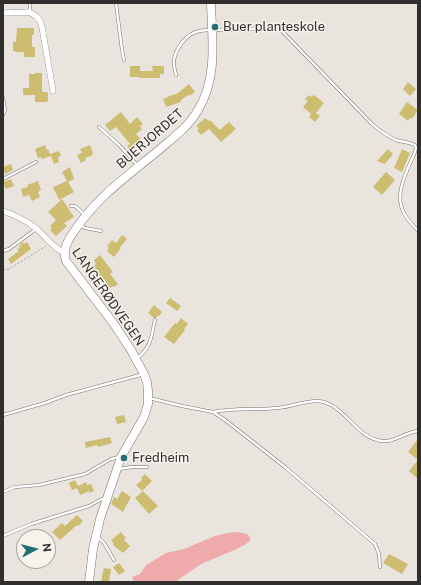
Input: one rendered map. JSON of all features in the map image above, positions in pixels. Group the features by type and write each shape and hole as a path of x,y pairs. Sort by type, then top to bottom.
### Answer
{"main road":[{"name":"BUERJORDET","path":"64,252 69,238 85,215 104,195 185,127 198,111 208,88 211,73 211,3"},
{"name":"LANGERØDVEGEN","path":"64,252 66,261 114,324 136,359 144,374 148,387 148,404 144,417 121,457 95,536 89,582"}],"street":[{"path":"3,13 30,12 40,21 53,91"},
{"name":"LANGERØDVEGEN","path":"3,211 15,215 36,229 58,249 64,252"}],"lane":[{"path":"30,3 30,12"},
{"path":"116,3 124,60"},
{"path":"176,75 174,68 176,54 186,38 196,32 272,27 279,28 372,124 383,133 397,140 415,145 415,152 403,180 400,201 402,210 418,231"},
{"path":"3,98 5,110 3,115"},
{"path":"99,127 139,166"},
{"path":"3,179 36,162"},
{"path":"71,206 75,206 85,215"},
{"path":"79,224 85,228 101,231"},
{"path":"3,251 10,249 36,229"},
{"path":"136,359 145,352 150,344 155,320"},
{"path":"3,415 45,403 66,395 144,374"},
{"path":"148,398 213,412 277,408 310,402 321,402 334,407 362,432 377,440 389,441 410,432 418,431"},
{"path":"213,412 285,467 376,544 379,554 380,567"},
{"path":"3,492 15,487 39,485 85,474 111,459 121,457"},
{"path":"117,468 147,467"},
{"path":"3,536 31,524 107,499"},
{"path":"95,536 104,543 114,560"}],"path":[{"path":"3,270 9,269 52,243"}],"shaded area":[{"path":"238,532 247,534 250,537 250,541 237,549 201,564 175,582 134,582 132,577 140,574 146,565 166,553 184,549 215,536"}],"building":[{"path":"17,28 34,28 34,35 32,35 32,47 35,47 35,57 24,57 24,52 13,51 13,42 16,42"},
{"path":"130,66 140,66 140,71 153,71 152,66 164,66 164,74 160,74 160,78 130,77"},
{"path":"42,73 42,92 48,93 47,102 35,102 35,95 23,95 23,88 29,88 29,74"},
{"path":"408,82 416,89 410,96 403,89"},
{"path":"189,84 195,92 181,100 181,102 166,107 163,99 178,93"},
{"path":"309,95 311,97 314,95 324,103 316,113 320,116 315,122 309,117 311,114 303,107 308,101 305,99"},
{"path":"407,102 418,110 412,119 410,118 408,121 399,114"},
{"path":"121,112 130,124 137,117 143,124 140,126 142,129 136,134 144,143 132,153 127,146 130,144 116,127 110,131 105,125"},
{"path":"205,118 209,121 210,120 220,130 229,122 236,129 221,142 209,129 201,135 197,130 199,128 196,126"},
{"path":"45,145 50,154 59,151 61,156 58,157 59,162 54,164 51,156 42,159 41,157 38,158 35,149"},
{"path":"90,145 93,155 85,158 86,160 81,163 77,155 82,153 80,149"},
{"path":"388,149 393,154 385,164 377,161"},
{"path":"402,149 410,153 402,172 394,168"},
{"path":"11,164 13,170 5,174 3,167"},
{"path":"70,167 74,179 68,182 74,192 59,200 53,187 67,181 62,172"},
{"path":"386,172 395,180 382,195 373,187"},
{"path":"11,179 14,186 6,189 3,182"},
{"path":"38,181 41,190 38,192 40,197 32,201 29,195 23,197 21,189"},
{"path":"62,199 74,217 64,223 67,226 56,236 50,230 52,228 50,226 56,220 48,212"},
{"path":"122,235 127,239 114,257 107,251 109,248 107,246 112,240 116,243"},
{"path":"23,242 24,244 27,242 31,249 11,264 8,259 19,251 17,249 20,248 19,246"},
{"path":"100,255 113,272 110,274 118,284 114,287 113,286 110,288 98,273 93,277 88,271 96,264 94,260"},
{"path":"170,298 181,306 177,311 166,303"},
{"path":"154,305 162,312 156,318 148,313"},
{"path":"181,318 188,324 174,344 164,337"},
{"path":"124,415 126,422 117,424 115,417"},
{"path":"110,437 112,443 98,447 97,445 86,448 85,442"},
{"path":"418,439 418,460 408,452"},
{"path":"418,460 418,479 409,471"},
{"path":"145,474 152,481 142,491 136,485 142,480 141,478"},
{"path":"75,480 78,486 86,482 87,485 91,484 94,491 89,493 89,491 80,495 77,488 72,490 69,483"},
{"path":"122,491 131,497 123,512 111,504 114,497 117,499"},
{"path":"143,491 158,506 149,514 135,498"},
{"path":"77,515 83,521 60,540 56,536 55,529 62,523 65,526"},
{"path":"121,532 126,538 124,540 130,546 123,553 113,545 114,544 111,540"},
{"path":"389,554 408,564 402,574 383,563"},
{"path":"119,563 125,571 119,575 113,567"},
{"path":"104,568 111,569 109,582 101,582"}],"place":[{"name":"Buer planteskole","path":"215,27"},
{"name":"Fredheim","path":"124,458"}]}
